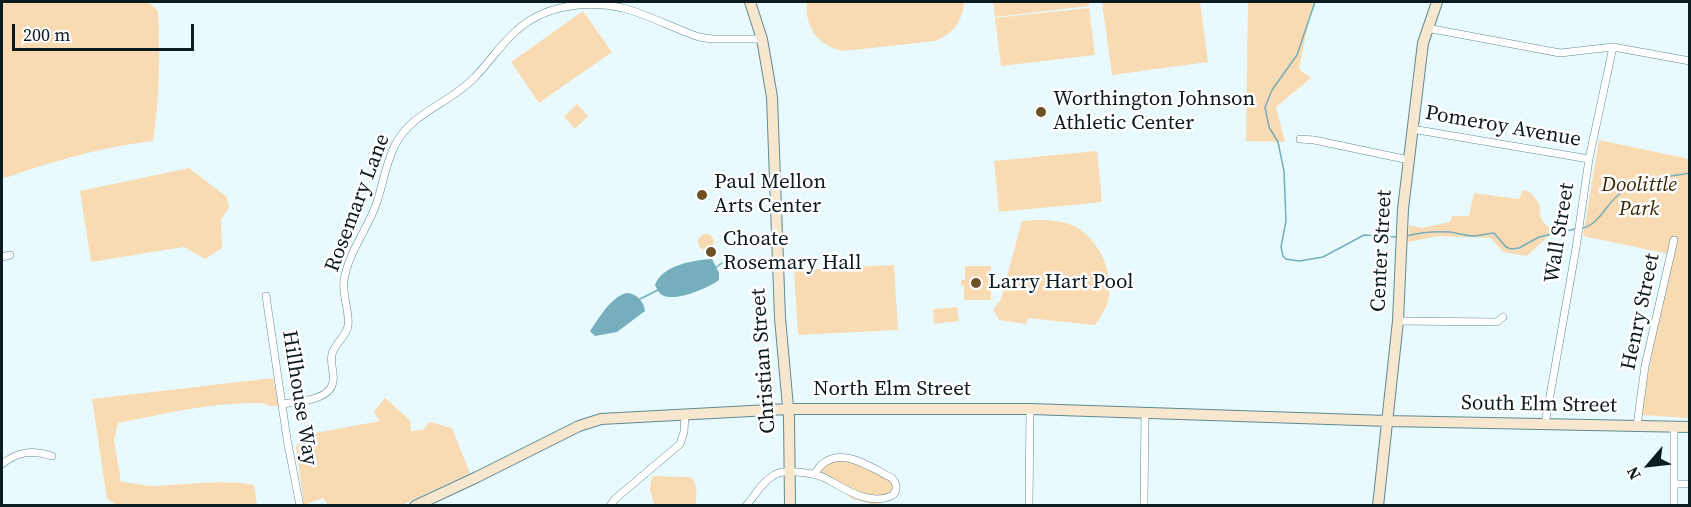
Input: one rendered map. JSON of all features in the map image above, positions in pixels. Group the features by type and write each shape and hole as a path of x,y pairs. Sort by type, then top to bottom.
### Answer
{"main road":[{"name":"Christian Street","path":"750,2 762,39 772,105 780,318 788,409 790,506"},
{"name":"Center Street","path":"1378,506 1398,321 1400,242 1412,129 1423,43 1437,2"},
{"name":"North Elm Street","path":"415,506 589,422 601,419 788,409 1030,409 1388,421"},
{"name":"South Elm Street","path":"1388,421 1689,427"}],"street":[{"name":"Rosemary Lane","path":"283,404 322,395 332,385 334,372 332,354 348,326 344,297 347,268 377,201 389,157 404,131 424,113 460,91 516,30 551,10 567,6 605,4 623,8 699,37 762,39"},
{"path":"1427,28 1560,53 1612,47 1689,61"},
{"name":"Wall Street","path":"1545,424 1589,159 1612,47"},
{"name":"Pomeroy Avenue","path":"1412,129 1589,159"},
{"path":"1300,139 1409,159"},
{"name":"Henry Street","path":"1638,426 1646,366 1674,240"},
{"path":"2,257 10,255"},
{"name":"Hillhouse Way","path":"266,296 287,439 300,506"},
{"path":"1398,321 1497,321 1503,317"},
{"path":"1029,506 1030,409"},
{"path":"1144,506 1145,412"},
{"path":"610,506 615,499 680,444 683,439 685,414"},
{"path":"1674,427 1674,506"},
{"path":"2,464 17,454 36,451 52,456"},
{"path":"746,506 771,477 781,472 822,477 863,504 882,503 897,489 892,478 856,459 830,459 822,463 814,475"},
{"path":"1674,484 1689,484"}],"green space":[{"path":"2,2 149,2 158,11 159,27 158,93 153,141 80,155 2,178"},
{"path":"807,2 964,2 962,15 956,26 947,35 935,41 844,51 827,45 815,34 808,20"},
{"path":"993,2 1089,2 1089,6 995,17"},
{"path":"1102,2 1200,2 1208,62 1112,75"},
{"path":"1248,2 1316,2 1310,15 1299,69 1311,78 1276,107 1285,142 1246,141"},
{"path":"1089,8 1095,55 1001,66 995,18"},
{"path":"583,11 612,52 539,103 511,62"},
{"path":"577,104 588,116 575,129 564,117"},
{"name":"Doolittle Park","path":"1599,140 1689,159 1689,418 1641,415 1653,347 1674,255 1583,236"},
{"path":"1097,151 1102,202 999,212 994,161"},
{"path":"189,168 227,197 229,208 221,219 222,248 205,259 184,247 91,262 80,191"},
{"path":"1523,190 1535,198 1540,206 1543,221 1554,231 1527,256 1503,252 1491,238 1439,236 1408,242 1409,225 1422,228 1450,222 1452,216 1469,216 1474,193 1519,199"},
{"path":"1050,220 1076,227 1093,241 1099,251 1108,272 1109,294 1107,305 1095,325 1028,318 1026,324 999,320 993,310 1001,299 1022,221"},
{"path":"706,234 712,236 714,242 712,248 706,250 700,248 698,242 700,236"},
{"path":"894,265 898,330 798,335 794,270"},
{"name":"Larry Hart Pool","path":"965,266 991,266 991,300 964,300 964,286 961,285 961,280 965,280"},
{"path":"957,307 959,321 934,324 933,309"},
{"path":"273,378 279,406 263,403 227,404 136,419 118,423 114,440 121,482 154,486 216,482 254,485 257,505 118,506 107,499 92,399"},
{"path":"385,398 410,420 411,431 423,430 430,422 452,428 470,473 402,505 328,505 323,498 304,505 296,446 315,433 380,421 374,412"},
{"path":"830,459 856,459 896,483 890,498 876,505 853,499 815,473"},
{"path":"652,476 690,477 696,486 696,505 654,505 650,489"}],"water":[{"path":"712,259 719,273 719,280 708,287 677,297 664,296 658,291 655,285 659,278 671,268 688,262"},
{"path":"626,293 639,298 645,311 617,332 595,336 590,331 601,314 610,304"}],"waterway":[{"path":"1315,2 1297,55 1272,90 1265,107 1269,127 1278,142 1284,171 1286,221 1281,247 1283,256 1286,259 1299,261 1323,257 1364,235 1396,237"},
{"path":"1583,228 1594,222 1616,197 1629,188 1654,179 1690,173"},
{"path":"1406,236 1433,232 1450,232 1468,236 1494,233 1506,247 1511,249 1519,248 1539,237 1575,229"},
{"path":"715,268 722,263"},
{"path":"640,299 658,290"}],"place":[{"name":"Worthington Johnson Athletic Center","path":"1041,112"},
{"name":"Paul Mellon Arts Center","path":"702,195"},
{"name":"Choate Rosemary Hall","path":"711,252"},
{"name":"Larry Hart Pool","path":"976,283"}]}
